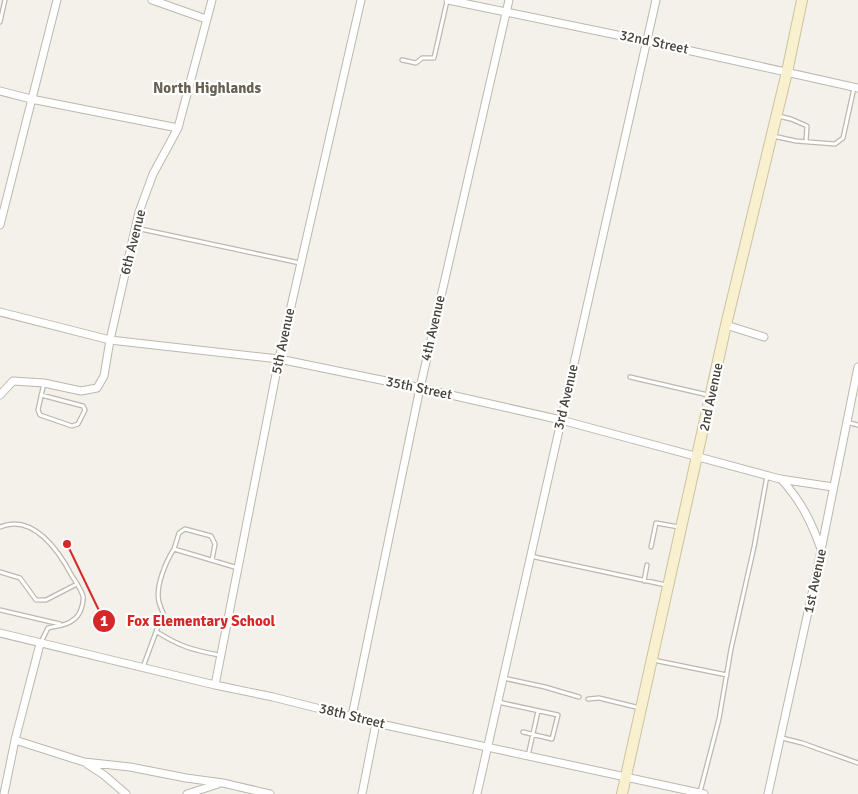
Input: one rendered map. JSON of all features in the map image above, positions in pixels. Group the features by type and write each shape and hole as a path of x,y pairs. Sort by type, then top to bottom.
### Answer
{"main road":[{"name":"2nd Avenue","path":"622,794 726,325 787,72 802,0"}],"street":[{"path":"0,225 57,0"},
{"path":"152,0 206,19"},
{"name":"6th Avenue","path":"0,395 12,381 44,382 81,391 97,388 104,376 110,340 136,228 153,174 178,128 212,0"},
{"name":"5th Avenue","path":"215,685 279,359 361,0"},
{"name":"32nd Street","path":"448,0 646,41 856,88"},
{"name":"4th Avenue","path":"352,716 420,388 509,0"},
{"name":"3rd Avenue","path":"477,794 656,0"},
{"path":"0,91 31,100 178,128"},
{"name":"35th Street","path":"0,312 110,340 279,359 420,388 561,420 780,479 833,487"},
{"path":"726,325 764,337"},
{"name":"1st Avenue","path":"768,794 782,738 822,549 858,367"},
{"path":"780,479 806,512 822,549"},
{"name":"38th Street","path":"0,633 376,723 702,794"},
{"path":"4,794 15,740 40,644"},
{"path":"362,794 376,723"},
{"path":"15,740 84,762 130,767 223,783 270,794"},
{"path":"84,762 104,774 126,794"},
{"path":"187,794 223,783"}],"lane":[{"path":"0,22 5,0"},
{"path":"402,60 416,63 422,58 434,58 448,0"},
{"path":"771,136 835,144 843,138 856,88"},
{"path":"776,116 800,122 807,126 806,141"},
{"path":"136,228 301,264"},
{"path":"630,377 711,395"},
{"path":"41,395 84,406 85,410 78,424 72,426 40,415 38,410 41,395 44,382"},
{"path":"846,422 858,425"},
{"path":"702,794 728,675 767,475"},
{"path":"651,547 656,523 682,528"},
{"path":"0,527 12,524 29,527 42,533 64,560 83,595 83,603 79,614 73,621 48,628 40,644"},
{"path":"143,668 164,613 158,600 160,584 166,562 174,549 178,533 185,529 211,536 215,544 212,560"},
{"path":"174,549 238,568"},
{"path":"530,556 669,586"},
{"path":"644,581 647,565"},
{"path":"0,572 20,578 36,600 40,601 46,600 77,584"},
{"path":"0,610 63,625"},
{"path":"158,632 183,646 221,655"},
{"path":"652,659 728,675"},
{"path":"503,678 546,686 580,697"},
{"path":"588,699 599,698 641,708"},
{"path":"498,702 558,715 552,739 523,732"},
{"path":"528,756 538,711"},
{"path":"782,738 858,763"}],"place":[{"name":"Fox Elementary School","path":"67,544"}],"district":[{"name":"North Highlands","path":"207,88"}]}
